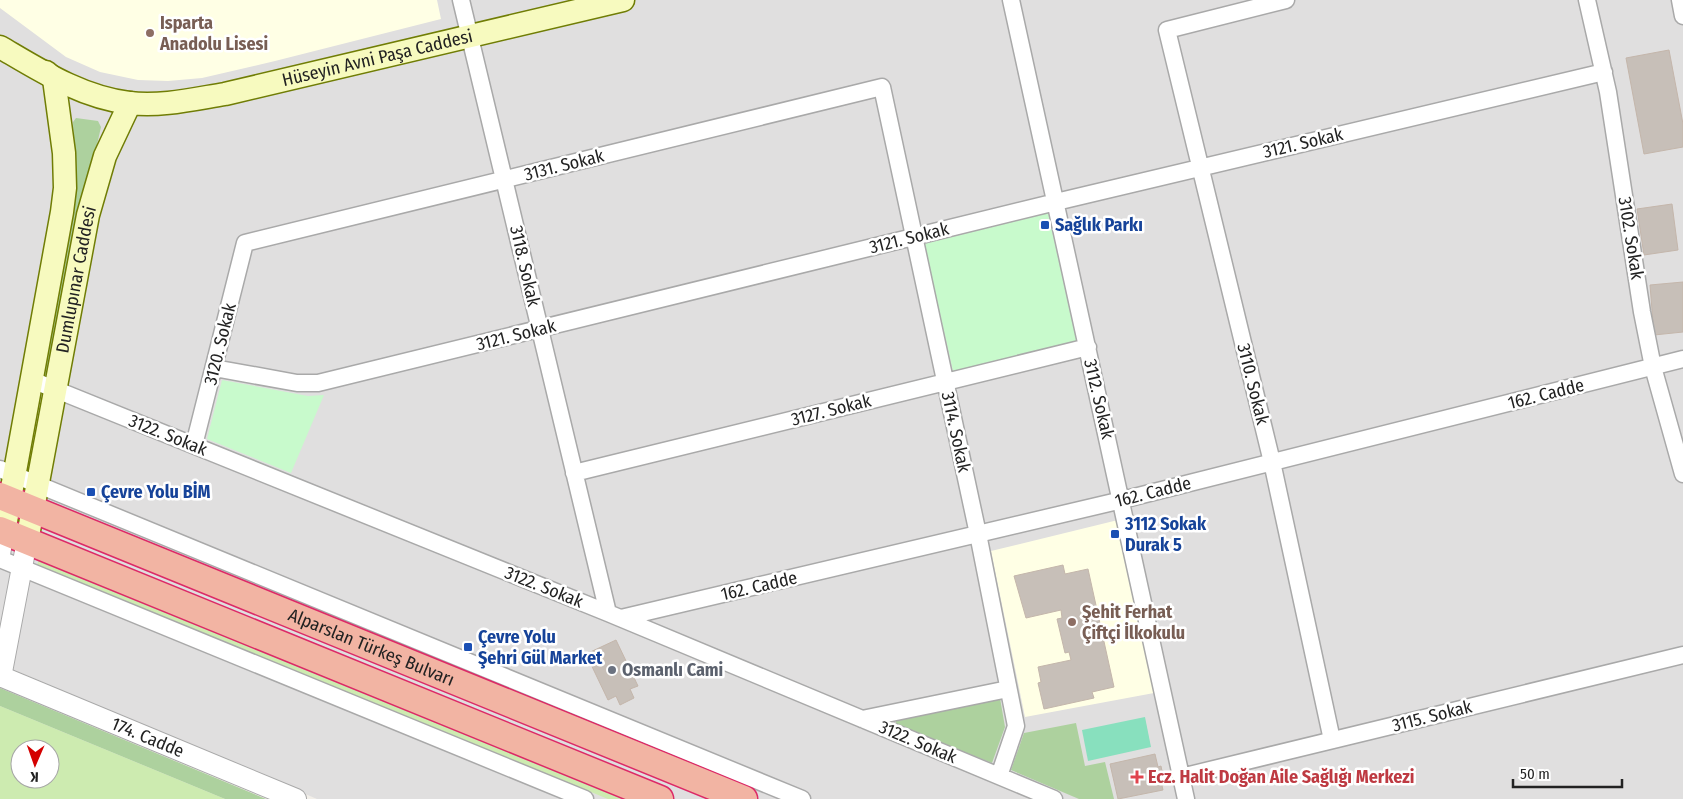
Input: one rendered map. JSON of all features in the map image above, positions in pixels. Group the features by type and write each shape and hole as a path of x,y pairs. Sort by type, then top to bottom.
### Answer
{"highway":[{"name":"Alparslan Türkeş Bulvarı","path":"16,489 744,799"},
{"name":"Alparslan Türkeş Bulvarı","path":"8,539 660,799"}],"main road":[{"name":"Hüseyin Avni Paşa Caddesi","path":"130,103 147,104 182,101 225,94 622,0"},
{"path":"0,35 54,79"},
{"path":"0,47 54,79 74,88 99,97 130,103"},
{"name":"Dumlupınar Caddesi","path":"8,539 32,380 57,246 65,188 64,153 54,79"},
{"name":"Dumlupınar Caddesi","path":"16,489 55,389 88,215 106,156 130,103"}],"street":[{"name":"3118. Sokak","path":"461,0 574,472 614,616"},
{"name":"3112. Sokak","path":"1011,0 1186,799"},
{"name":"3110. Sokak","path":"1286,0 1167,30 1272,462 1332,740"},
{"name":"3102. Sokak","path":"1587,0 1604,72 1642,312 1653,367 1683,474"},
{"path":"1680,0 1683,16"},
{"name":"3121. Sokak","path":"214,368 297,383 318,384 914,236 1604,72"},
{"name":"3131. Sokak","path":"245,243 882,87"},
{"name":"3114. Sokak","path":"882,87 978,534 1016,726 999,776"},
{"name":"3120. Sokak","path":"194,445 245,243"},
{"name":"3127. Sokak","path":"574,472 1088,348"},
{"name":"162. Cadde","path":"614,616 1122,500 1683,359"},
{"name":"3122. Sokak","path":"32,380 614,616 1054,799"},
{"path":"16,489 802,799"},
{"path":"1,676 22,567 8,539"},
{"path":"0,559 585,799"},
{"name":"3115. Sokak","path":"1181,777 1683,655"},
{"name":"174. Cadde","path":"1,676 296,799"},
{"path":"862,719 1008,689"}],"shaded area":[{"path":"0,0 1683,0 1683,799 317,799 0,664"},
{"name":"Isparta Anadolu Lisesi","path":"0,0 437,0 441,19 202,78 168,81 138,80 100,72 66,57 0,8"},
{"name":"Şehit Ferhat Çiftçi İlkokulu","path":"1118,520 1154,693 1025,717 991,551"}],"green space":[{"path":"76,118 98,121 101,127 49,376 40,373 74,164 73,122"},
{"path":"1048,213 1077,343 953,371 924,244"},
{"path":"222,380 308,396 324,395 291,473 207,439"},
{"path":"39,559 627,799 608,799 37,565"},
{"path":"0,688 266,799 225,799 0,706"},
{"path":"1000,698 1005,727 992,763 896,725 896,719"},
{"path":"0,706 225,799 0,799"},
{"path":"1145,717 1151,747 1088,761 1082,730"},
{"path":"1076,723 1085,766 1105,762 1114,799 1079,799 1011,770 1024,733"}],"building":[{"path":"1669,50 1683,124 1683,147 1644,154 1626,58"},
{"path":"1672,204 1678,250 1644,255 1637,209"},
{"path":"1683,282 1683,332 1654,335 1650,285"},
{"path":"1063,565 1065,574 1088,569 1114,687 1092,692 1094,698 1044,709 1038,683 1041,682 1038,667 1071,660 1069,652 1065,653 1057,619 1062,618 1061,610 1026,618 1014,576"},
{"name":"Osmanlı Cami","path":"616,640 638,686 630,689 634,698 620,705 616,696 608,700 586,654"},
{"name":"Ecz. Halit Doğan Aile Sağlığı Merkezi","path":"1155,754 1158,767 1161,766 1163,776 1160,777 1163,790 1118,799 1110,764"}],"place":[{"name":"Isparta Anadolu Lisesi","path":"150,33"},
{"name":"Sağlık Parkı","path":"1045,225"},
{"name":"Çevre Yolu BİM","path":"91,492"},
{"name":"3112 Sokak Durak 5","path":"1115,534"},
{"name":"Şehit Ferhat Çiftçi İlkokulu","path":"1072,622"},
{"name":"Çevre Yolu Şehri Gül Market","path":"468,647"},
{"name":"Osmanlı Cami","path":"612,670"},
{"name":"Ecz. Halit Doğan Aile Sağlığı Merkezi","path":"1137,777"}]}
